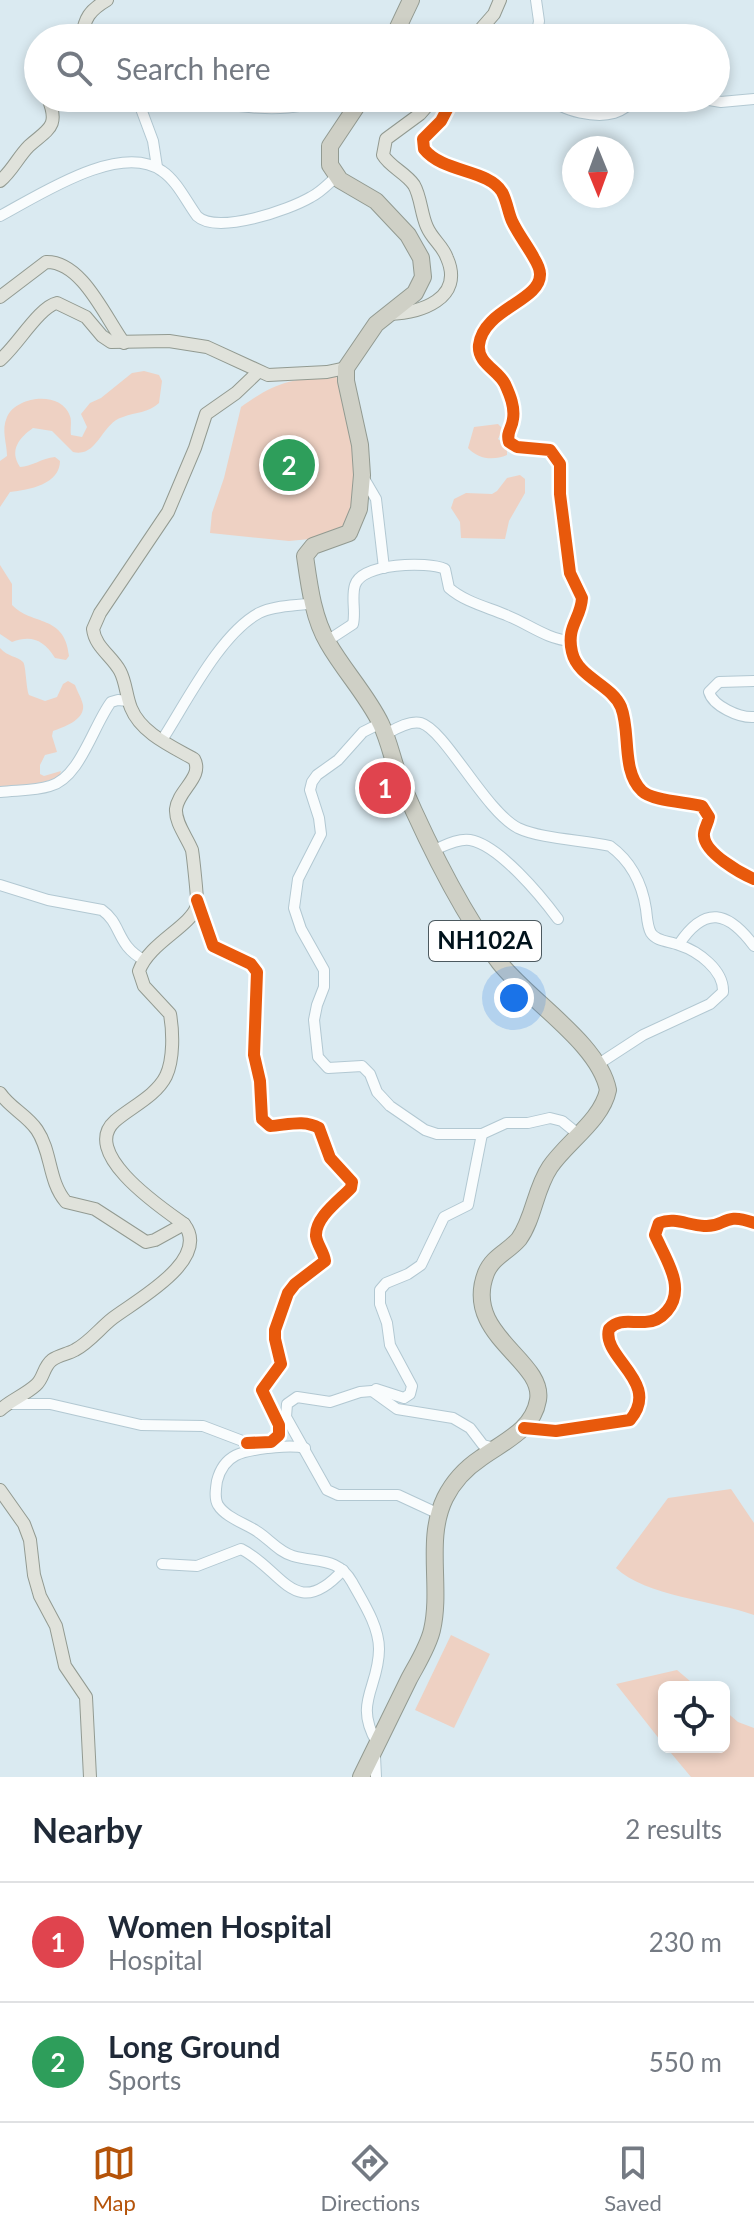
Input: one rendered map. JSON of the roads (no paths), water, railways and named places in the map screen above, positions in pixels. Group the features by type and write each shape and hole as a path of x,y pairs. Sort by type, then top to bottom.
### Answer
{"highway":[{"path":"400,24 411,0"},
{"path":"346,368 368,334 387,314 405,304 423,277 421,258 408,235 376,201 336,177 330,165 330,146 353,112"},
{"name":"NH102A","path":"346,368 360,445 362,475 359,509 349,533 313,546 305,556 314,603 327,641 383,728 400,779 477,928 520,986 561,1022 597,1065"},
{"path":"361,1777 432,1633 435,1542 444,1500 461,1475 524,1428 538,1403 539,1391 535,1380 500,1342 490,1326 484,1308 483,1282 489,1265 520,1237 543,1179 606,1098 606,1080 597,1065"}],"main road":[{"path":"84,24 89,14 107,0"},
{"path":"487,24 500,0"},
{"path":"0,181 51,127 52,112"},
{"path":"387,314 406,313 429,306 446,291 451,279 449,262 426,226 414,186 383,155 386,139 422,112"},
{"path":"0,297 46,262 65,265 82,280 124,343"},
{"path":"0,360 45,309 57,303 86,317 106,339 124,343 169,341 207,347 268,375 290,376 346,368"},
{"path":"3,1407 35,1386 47,1364 55,1357 75,1350 167,1280 187,1250 189,1235 184,1224 124,1176 112,1159 108,1130 159,1086 168,1070 170,1014 144,986 139,971 159,943 190,917 197,900 194,860 176,809 195,774 197,763 137,719 128,701 120,671 93,636 95,622 168,512 206,414 236,393 258,372"},
{"path":"0,1093 37,1130 43,1140 54,1183 66,1202 95,1209 146,1242 184,1224"},
{"path":"0,1490 24,1524 40,1596 56,1626 65,1666 86,1697 90,1777"}],"street":[{"path":"536,0 538,24"},
{"path":"730,101 754,99"},
{"path":"142,112 151,134 157,167"},
{"path":"446,112 423,139 424,149 436,160 488,180 499,188 511,218 540,270 539,283 532,293 507,307 490,324 479,351 485,363 500,375 512,401 514,414 507,435 509,442 517,447 550,450 559,461 568,567 582,598 581,607 572,623 574,658 579,667 615,697 620,706 633,776 640,789 650,796 702,806 709,817 704,833 706,844 732,869 754,879"},
{"path":"586,112 598,115 613,112"},
{"path":"0,216 74,177 119,162 157,167 167,174 197,216 215,224 233,223 302,202 324,189 336,177"},
{"path":"362,475 376,499 384,568"},
{"path":"327,641 353,624 357,581 366,571 428,564 438,566 447,573 449,588 459,596 510,616 546,635 571,641"},
{"path":"162,740 219,650 247,623 263,612 314,603"},
{"path":"754,681 719,682 709,692 716,703 744,717 754,717"},
{"path":"0,792 49,787 61,782 72,771 111,702 128,701"},
{"path":"578,1134 562,1121 550,1118 528,1123 506,1123 482,1134 447,1136 425,1130 382,1098 374,1088 370,1074 362,1066 328,1068 318,1057 314,1020 324,987 324,970 301,929 294,908 298,879 321,834 310,790 312,782 338,760 363,732 422,724 438,737 484,796 519,828 602,844 621,854 638,879 650,932 657,938 679,944 708,962 719,975 723,992 710,1004 643,1035 597,1065"},
{"path":"434,850 458,841 474,841 507,863 529,883 558,919"},
{"path":"0,885 48,900 102,910 109,915 129,951 144,960"},
{"path":"197,900 213,946 251,964 257,972 254,1055 260,1081 262,1119 270,1126 294,1123 315,1125 335,1165 352,1182 351,1188 327,1212 316,1231 325,1261 295,1284 279,1316 275,1339 281,1364 262,1390 279,1425 279,1435 271,1442 247,1443"},
{"path":"679,944 699,921 715,918 735,923 754,946"},
{"path":"439,1514 398,1495 332,1494 319,1479 285,1410 291,1399 304,1396 330,1402 366,1390 377,1389 404,1398 412,1391 411,1382 390,1345 380,1304 380,1290 386,1283 421,1265 444,1217 468,1205 482,1134"},
{"path":"524,1428 556,1431 630,1420 636,1411 636,1385 630,1371 608,1342 607,1335 609,1329 619,1322 652,1321 669,1309 674,1299 674,1279 655,1235 655,1228 669,1219 703,1226 712,1226 730,1217 754,1223"},
{"path":"366,1390 405,1411 453,1418 470,1428 483,1445 496,1448"},
{"path":"3,1407 41,1403 134,1424 203,1426 266,1448"},
{"path":"281,1446 291,1427"},
{"path":"305,1448 281,1446 242,1450 229,1459 218,1477 218,1504 287,1554 326,1561 343,1570 350,1580 376,1632 378,1657 366,1708 368,1727 376,1746 376,1777"},
{"path":"162,1564 197,1566 241,1549 289,1586 311,1593 323,1589 343,1570"}],"place":[{"name":"Long Ground","path":"289,465"},
{"name":"Women Hospital","path":"385,788"}]}
